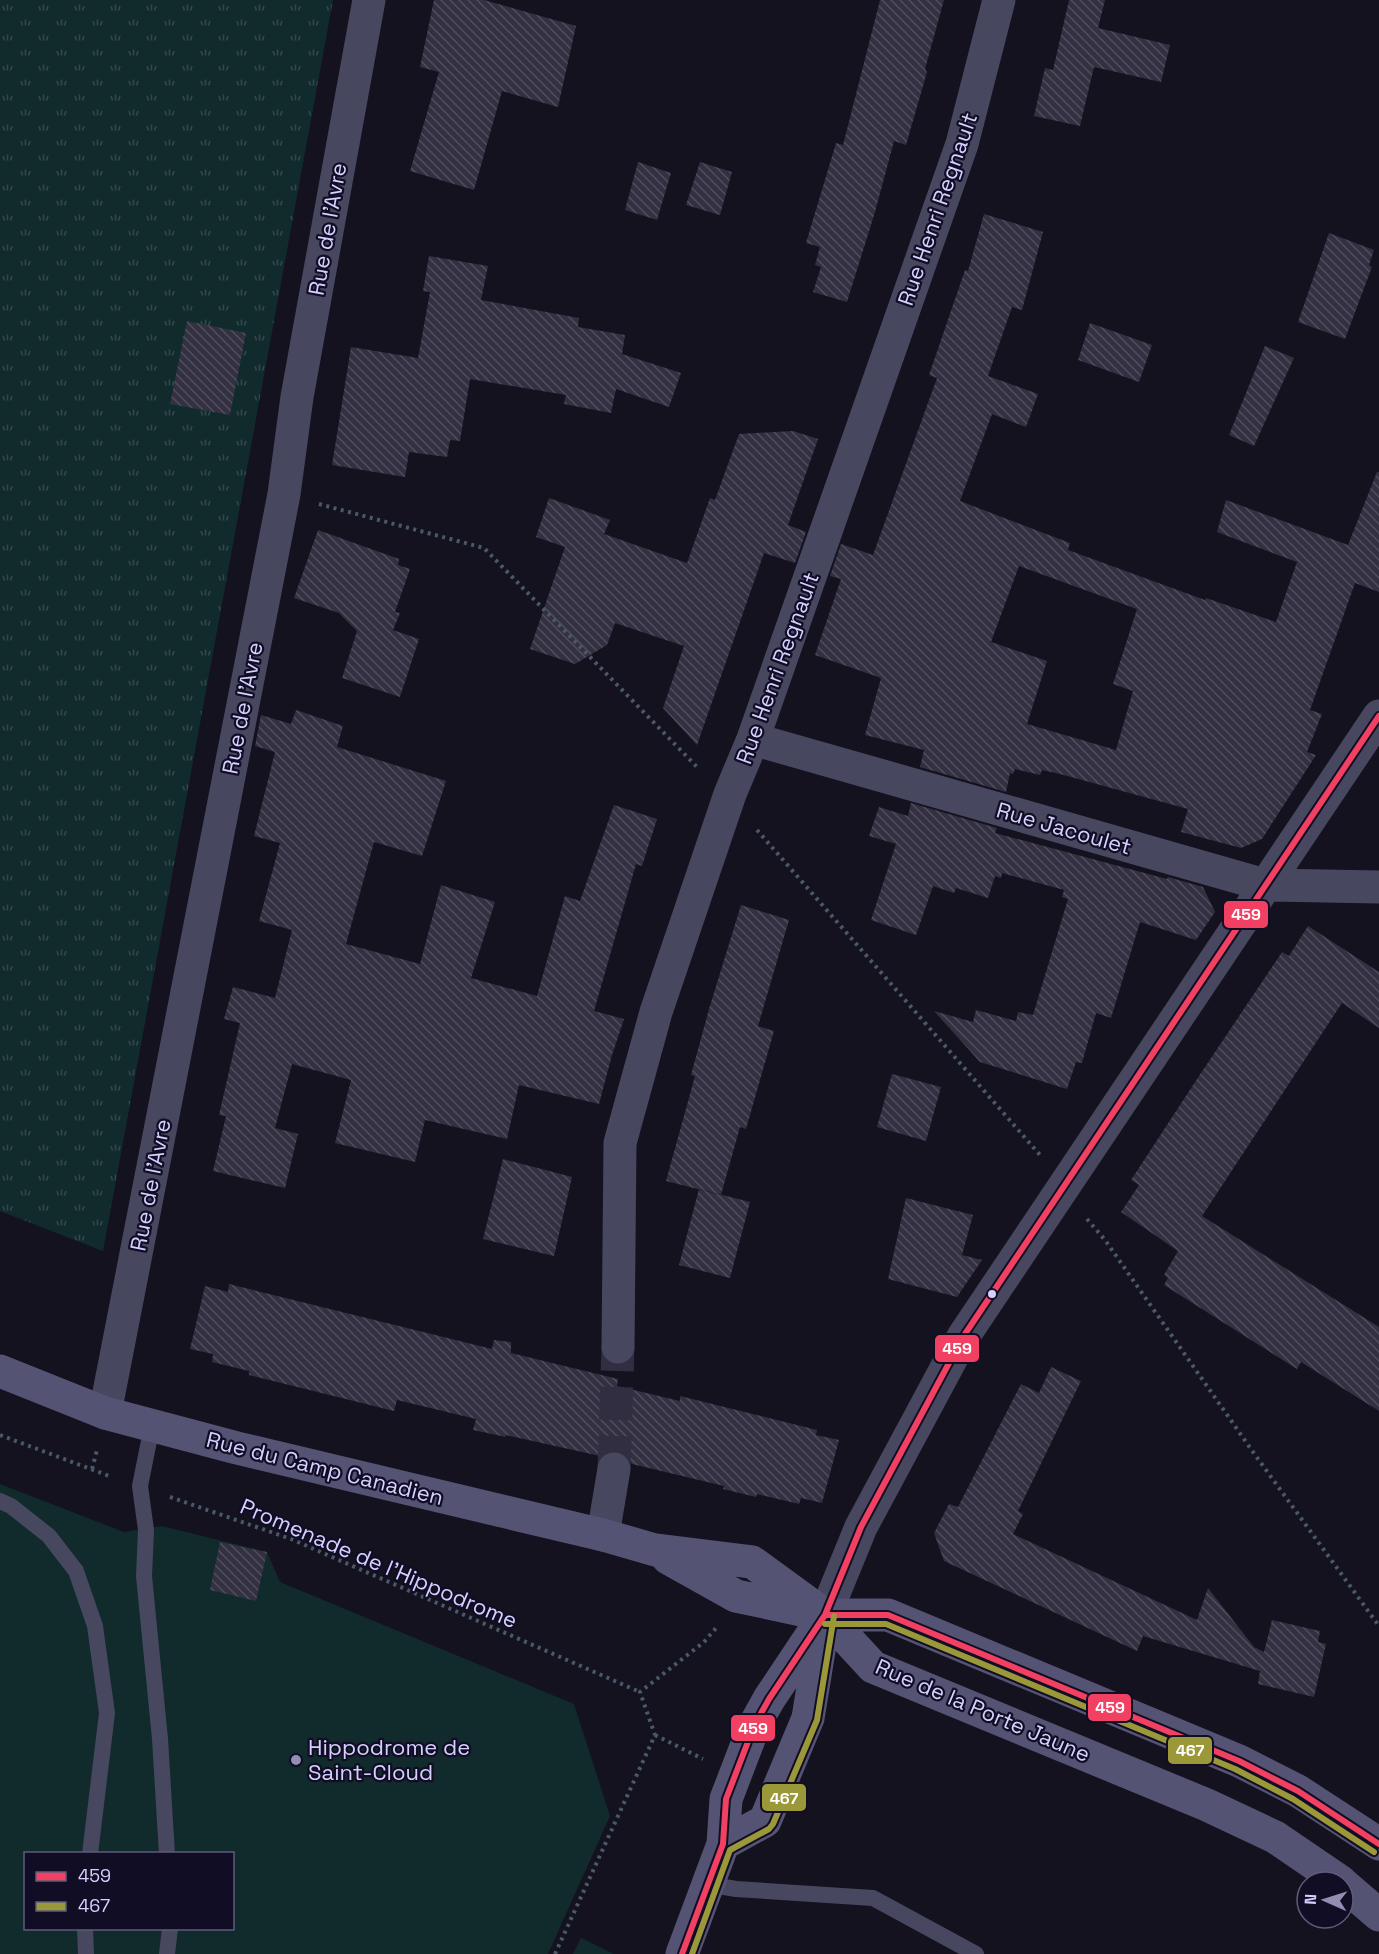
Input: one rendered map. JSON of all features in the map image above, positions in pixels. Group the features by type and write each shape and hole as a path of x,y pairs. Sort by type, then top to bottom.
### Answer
{"main road":[{"name":"Rue du Camp Canadien","path":"0,1371 105,1413 152,1426 603,1535 655,1550 752,1562 825,1615"},
{"path":"682,1954 723,1844 726,1799 754,1726 769,1699 825,1615"},
{"path":"723,1844 765,1821 808,1718 825,1615"},
{"path":"825,1615 888,1615 1239,1761 1298,1791 1379,1844"},
{"name":"Rue de la Porte Jaune","path":"825,1615 873,1667 1207,1805 1275,1837 1323,1870"},
{"name":"Rue de la Porte Jaune","path":"1355,1894 1379,1915"}],"street":[{"name":"Rue de l'Avre","path":"105,1413 284,494 297,397 369,0"},
{"name":"Rue Henri Regnault","path":"618,1347 620,1143 656,1012 730,794 753,740 962,144 999,0"},
{"path":"825,1615 861,1527 963,1337 1379,717"},
{"name":"Rue Jacoulet","path":"753,740 1265,885 1379,886"},
{"path":"603,1535 614,1469"}],"lane":[{"path":"152,1426 140,1486 146,1530 144,1576 160,1739 167,1852"},
{"path":"0,1501 11,1506 50,1536 76,1571 95,1626 107,1713 90,1852"},
{"path":"707,1884 736,1889 873,1898 976,1954"},
{"path":"85,1930 86,1954"},
{"path":"167,1954 170,1930"}],"path":[{"path":"284,494 484,548 704,774 730,794 749,820 1038,1152 1062,1189 1105,1240 1253,1452 1379,1626"},
{"name":"Promenade de l'Hippodrome","path":"0,1435 291,1539 640,1692"},
{"path":"555,1954 655,1735 640,1692 704,1642 719,1624"}],"green space":[{"path":"0,0 333,0 103,1251 0,1211"},
{"name":"Hippodrome de Saint-Cloud","path":"0,1484 124,1532 162,1526 267,1552 280,1582 574,1704 610,1816 548,1954 0,1954"},
{"path":"581,1938 614,1954 573,1954"}],"building":[{"path":"434,0 484,0 576,26 558,107 502,91 474,190 410,171 439,72 420,67"},
{"path":"880,0 944,0 925,69 927,72 906,145 894,141 847,302 813,292 821,267 815,265 820,247 806,243 836,143 843,145"},
{"path":"1069,0 1105,0 1098,28 1170,45 1161,82 1094,67 1080,126 1034,116 1045,68 1053,70"},
{"path":"638,162 671,173 657,220 625,210"},
{"path":"700,162 732,172 720,215 686,205"},
{"path":"984,214 1043,232 1022,310 1012,307 988,376 1038,394 1026,427 992,414 960,501 1070,543 1068,550 1205,600 1206,598 1276,622 1297,562 1217,532 1226,500 1348,545 1377,472 1379,472 1379,592 1355,583 1310,710 1322,714 1307,752 1316,755 1262,839 1241,848 1181,832 1188,809 1042,770 1040,775 1015,769 1013,774 1010,773 1006,792 920,767 924,750 865,735 881,678 815,655 841,579 830,576 841,544 873,555 937,378 929,375 965,270 968,271","holes":["1019,566 1137,609 1113,684 1133,691 1116,750 1027,724 1047,661 991,642"]},
{"path":"1329,233 1374,250 1369,265 1372,267 1345,339 1298,322"},
{"path":"429,256 488,266 481,300 579,318 578,327 625,335 622,354 681,373 669,407 616,389 611,413 564,404 566,395 470,379 460,441 450,440 447,457 409,452 405,477 332,465 351,347 418,358 430,292 423,291"},
{"path":"187,321 246,333 230,415 170,404"},
{"path":"1090,323 1152,345 1139,382 1078,360"},
{"path":"1265,346 1294,358 1254,446 1229,435"},
{"path":"793,431 818,439 788,525 806,532 795,563 764,553 697,745 663,708 684,646 615,623 607,645 575,664 530,649 565,547 536,537 549,498 610,520 604,534 687,563 710,498 715,500 739,434"},
{"path":"318,530 399,559 398,565 410,569 395,612 400,613 393,630 419,639 400,697 342,678 357,631 339,613 294,598"},
{"path":"296,710 343,726 337,747 446,781 422,856 374,842 346,944 420,964 441,885 495,902 471,978 537,996 565,896 580,901 614,805 657,819 642,866 636,864 594,1011 624,1019 599,1104 519,1085 507,1139 425,1120 415,1162 335,1143 351,1080 292,1064 275,1128 298,1134 285,1188 213,1171 226,1116 219,1115 240,1023 224,1019 233,987 275,998 292,930 259,921 280,843 254,836 275,752 255,746 261,715 291,724"},
{"path":"911,803 997,828 995,833 1203,887 1215,912 1196,940 1140,922 1111,1018 1096,1013 1082,1063 1076,1062 1067,1089 980,1062 934,1011 973,1022 976,1010 1016,1021 1018,1012 1033,1015 1068,899 1062,897 1064,890 1002,873 1001,878 995,876 988,898 956,888 954,893 933,886 916,935 871,920 896,844 869,836 879,807 908,816"},
{"path":"741,905 789,920 758,1026 774,1031 746,1129 740,1127 721,1195 666,1181 695,1076 691,1075"},
{"path":"1308,926 1379,972 1379,1028 1342,1003 1202,1216 1379,1327 1379,1411 1301,1362 1297,1369 1164,1285 1168,1278 1164,1275 1178,1251 1121,1212 1139,1185 1131,1180 1199,1076 1282,952 1289,956"},
{"path":"892,1074 941,1087 926,1141 877,1127"},
{"path":"503,1159 572,1177 554,1256 483,1239"},
{"path":"699,1189 750,1202 730,1278 679,1265"},
{"path":"906,1198 973,1215 962,1255 982,1260 957,1297 888,1279"},
{"path":"229,1284 492,1349 494,1340 511,1342 511,1353 618,1379 617,1386 680,1401 680,1396 817,1430 816,1435 839,1440 822,1503 801,1498 799,1504 757,1494 756,1497 723,1489 724,1486 632,1464 626,1455 618,1451 608,1451 600,1456 473,1430 476,1419 397,1400 394,1411 249,1375 249,1371 212,1362 213,1354 190,1349 205,1286 228,1292"},
{"path":"1051,1367 1081,1381 1018,1511 1023,1514 1013,1534 1197,1620 1208,1588 1254,1647 1264,1652 1272,1620 1320,1631 1318,1642 1326,1644 1314,1697 1258,1684 1260,1671 1143,1636 1137,1651 944,1561 934,1533 949,1504 958,1507 1021,1384 1039,1393"},
{"path":"220,1542 267,1552 256,1601 210,1590"}],"tunnel":[{"path":"614,1469 618,1347"}],"transit line":[{"name":"459","path":"682,1954 723,1844 726,1799 754,1726 769,1699 825,1615 861,1527 963,1337 1379,716"},
{"name":"459","path":"825,1615 888,1615 1239,1761 1298,1791 1379,1844"},
{"name":"467","path":"692,1954 730,1850 769,1829 773,1824 817,1720 834,1616"},
{"name":"467","path":"825,1624 886,1624 1235,1769 1293,1799 1374,1852"}],"place":[{"name":"Hippodrome de Saint-Cloud","path":"296,1760"}]}
